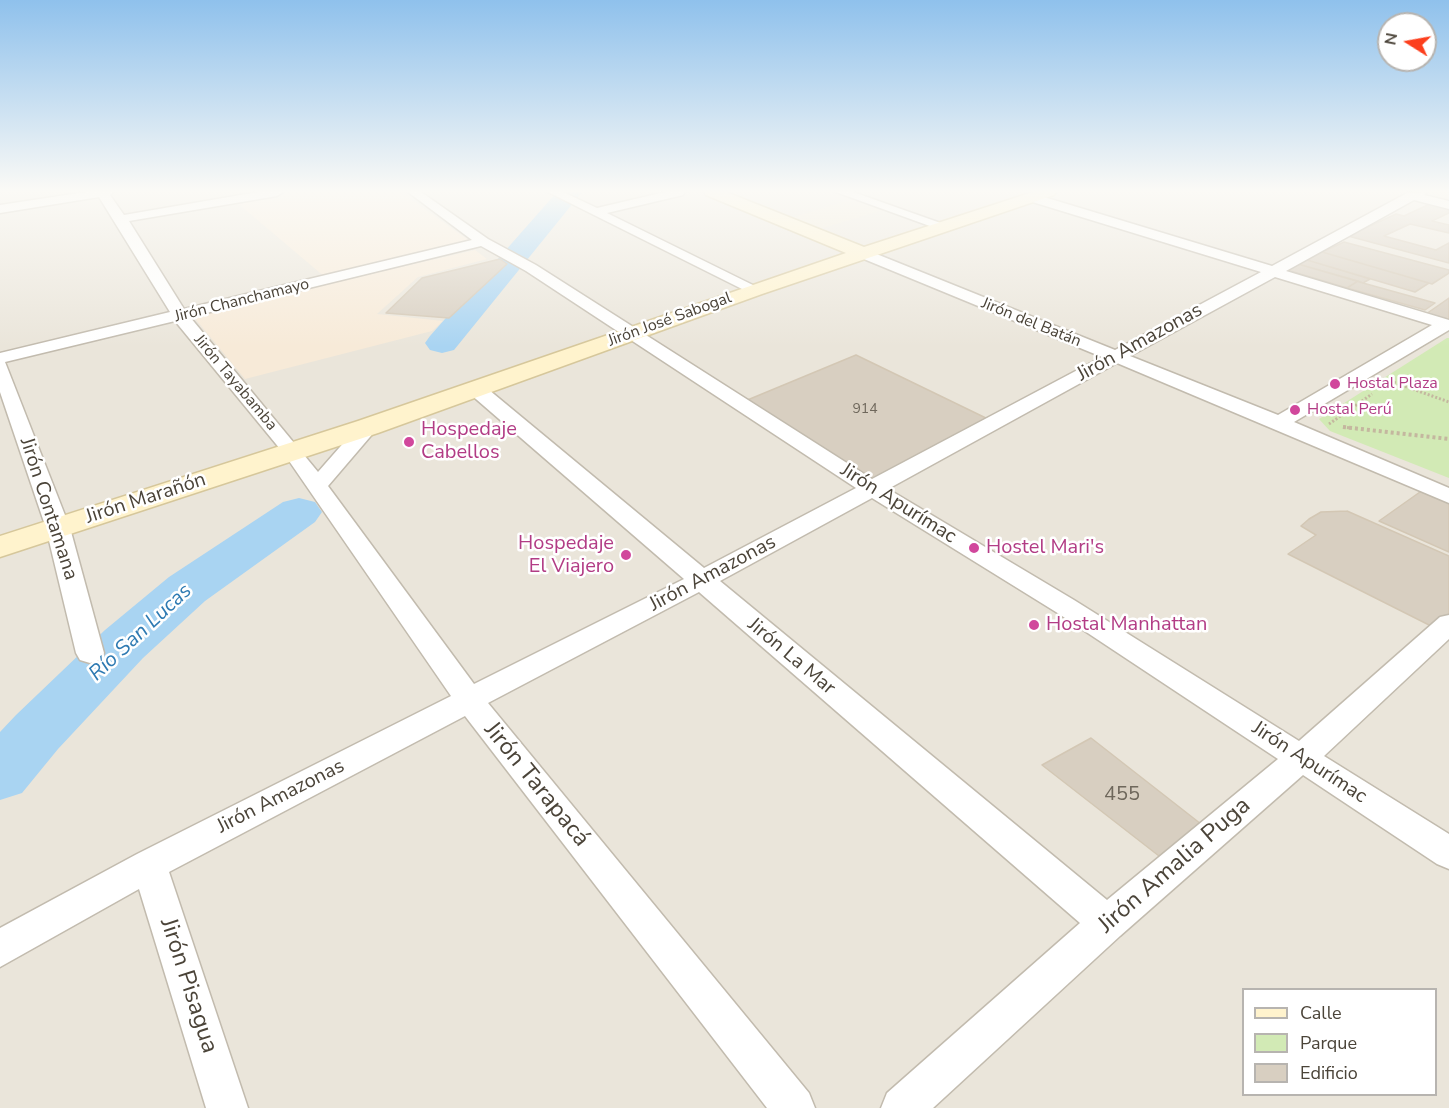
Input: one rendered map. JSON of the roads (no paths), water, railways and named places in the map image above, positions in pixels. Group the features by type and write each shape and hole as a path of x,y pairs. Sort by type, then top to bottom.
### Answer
{"street":[{"name":"Jirón Tayabamba","path":"136,244 180,316 292,451"},
{"name":"Jirón Chanchamayo","path":"0,358 476,244"},
{"name":"Jirón Apurímac","path":"486,244 531,268 631,335 871,488 1065,606 1449,853"},
{"path":"661,244 755,290"},
{"name":"Jirón del Batán","path":"839,244 1280,423 1449,496"},
{"name":"Jirón José Sabogal","path":"292,451 368,428 755,290 893,244"},
{"path":"1185,244 1447,324"},
{"name":"Jirón Amazonas","path":"0,948 149,865 700,581 1322,244"},
{"path":"1280,423 1295,411 1447,324"},
{"name":"Jirón Contamana","path":"0,366 58,528 90,654"},
{"name":"Jirón La Mar","path":"476,389 700,581 1107,923"},
{"path":"316,486 368,428"},
{"name":"Jirón Tarapacá","path":"292,451 469,700 794,1108"},
{"name":"Jirón Marañón","path":"0,547 292,451"},
{"name":"Jirón Amalia Puga","path":"902,1108 1107,923 1301,758 1449,624"},
{"name":"Jirón Pisagua","path":"149,865 227,1108"}],"waterway":[{"name":"Río San Lucas","path":"442,343 526,244"},
{"name":"Río San Lucas","path":"0,774 37,732 124,644 187,589 299,512"}],"place":[{"name":"Hostal Plaza","path":"1335,384"},
{"name":"Hostal Perú","path":"1295,410"},
{"name":"Hospedaje Cabellos","path":"409,442"},
{"name":"Hostel Mari's","path":"974,548"},
{"name":"Hospedaje El Viajero","path":"626,555"},
{"name":"Hostal Manhattan","path":"1034,625"}]}
